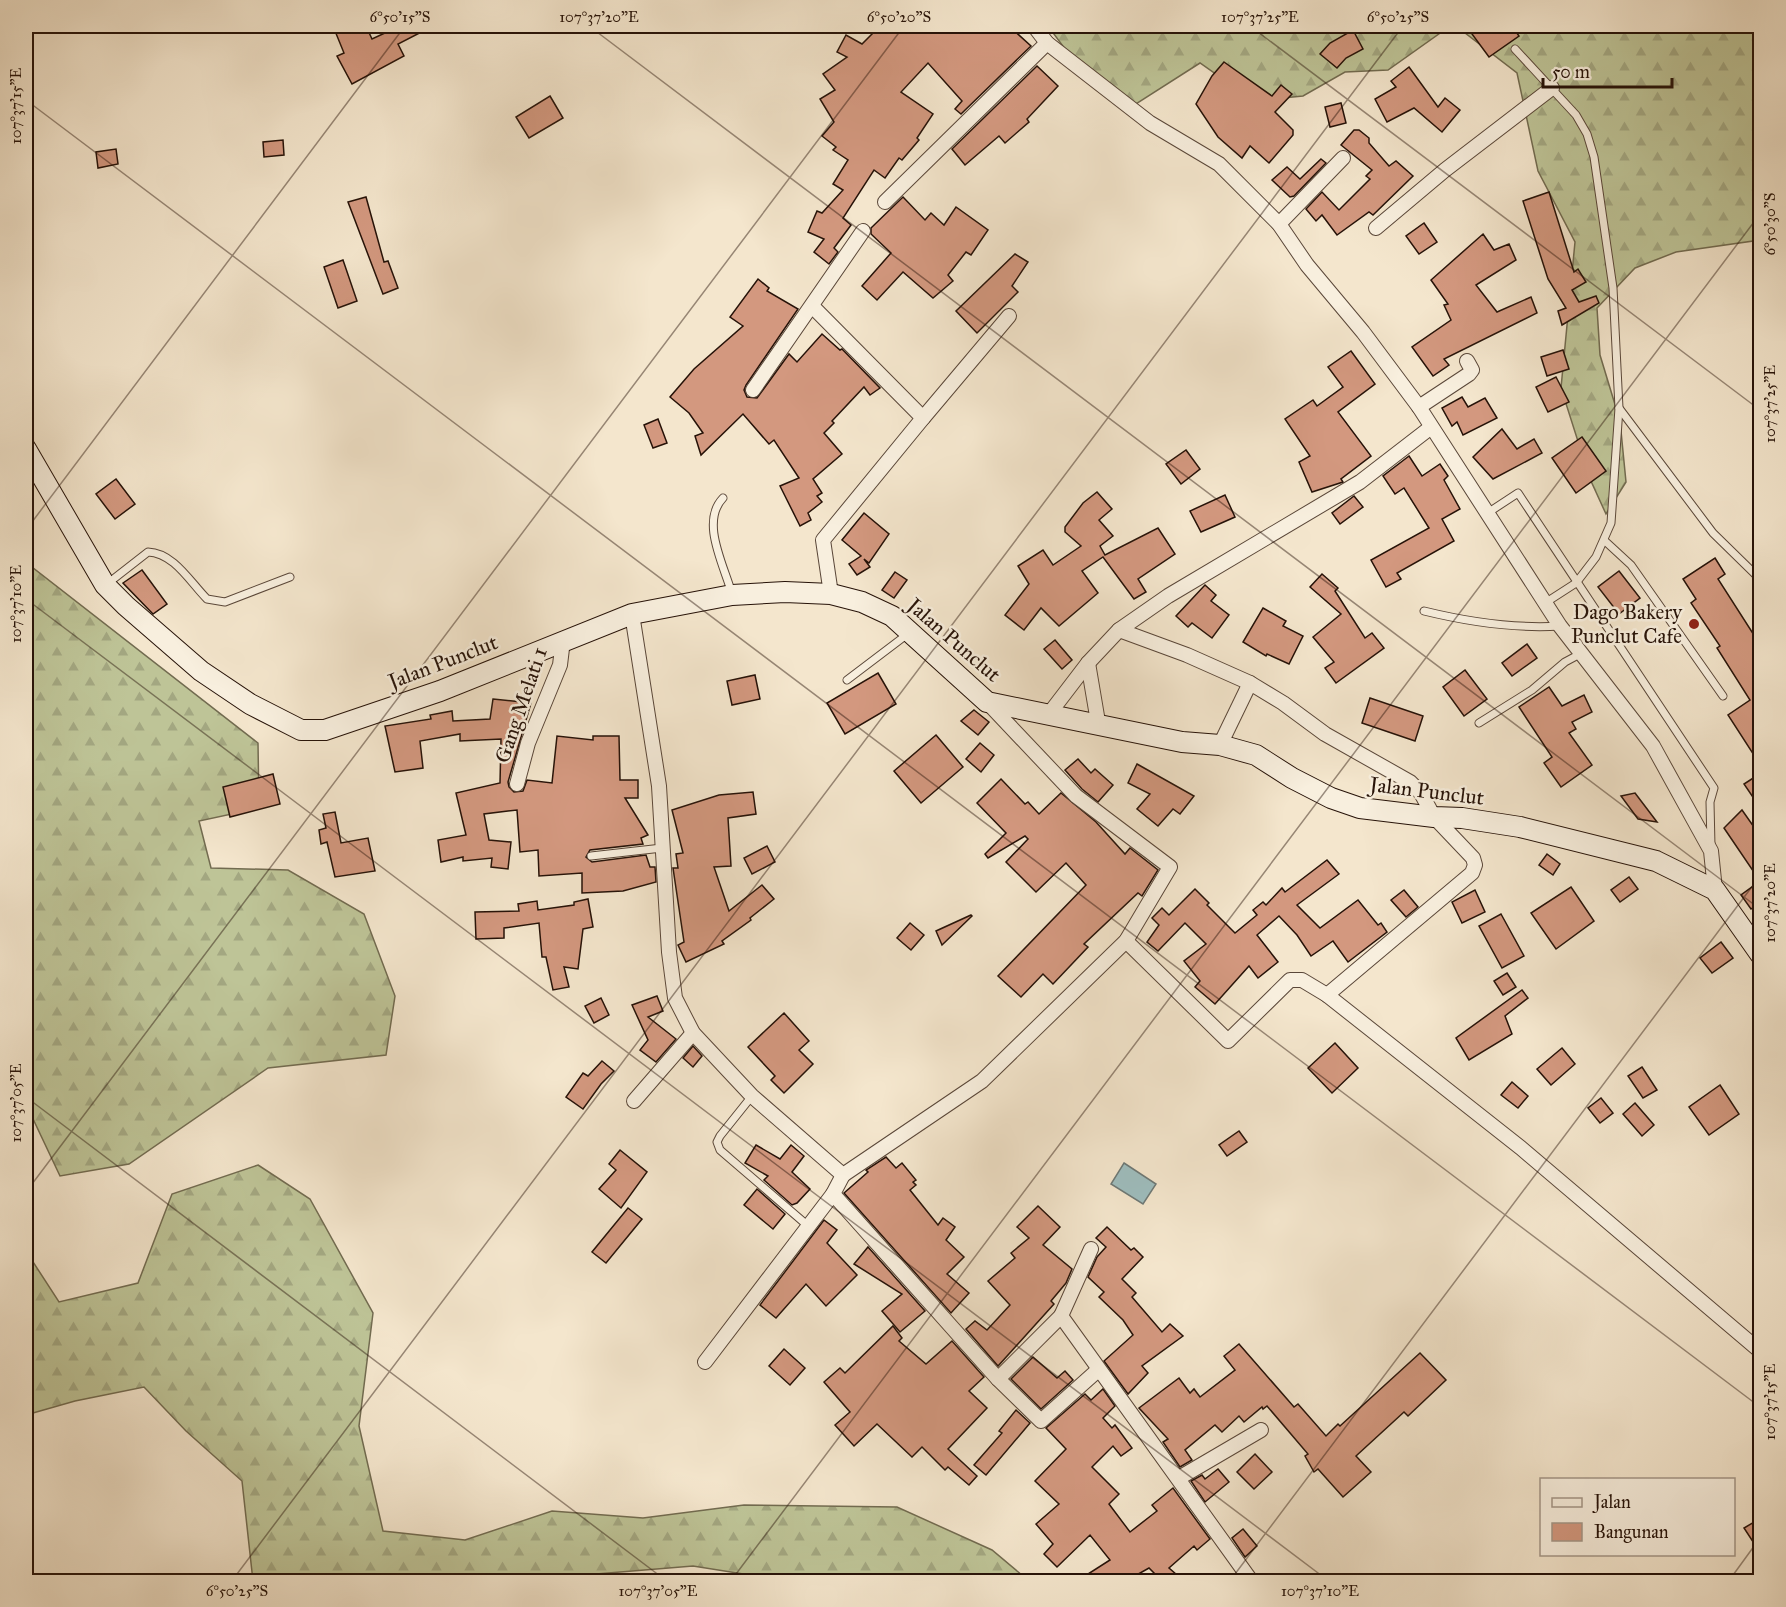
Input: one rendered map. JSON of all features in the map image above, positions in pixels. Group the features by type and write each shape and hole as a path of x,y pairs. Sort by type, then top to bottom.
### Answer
{"main road":[{"name":"Jalan Punclut","path":"26,449 105,585 158,636 201,671 250,704 301,730 325,730 440,691 632,614 732,595 786,592 831,594 862,602 892,616 987,702 1098,722 1182,742 1220,746 1256,755 1302,783 1360,808 1461,818 1520,827 1656,861 1715,890 1761,954"}],"street":[{"path":"1034,26 1047,43 1150,123 1219,164 1279,224 1308,265 1363,332 1419,407 1430,428 1560,626 1653,746 1711,851 1715,890"},
{"path":"885,202 1047,43"},
{"path":"1376,228 1445,170 1552,88"},
{"path":"1279,224 1343,158"},
{"path":"753,390 813,307 863,231"},
{"path":"813,307 924,418"},
{"path":"831,594 823,540 1009,316"},
{"path":"1419,407 1470,374 1472,369 1467,361"},
{"path":"1049,714 1088,663 1119,630 1168,596 1360,482 1430,428"},
{"path":"632,614 659,786 675,998 693,1033 752,1096 843,1175"},
{"path":"1119,630 1187,655 1250,683 1283,703 1325,734 1410,782 1421,793 1434,817 1473,858 1472,873 1327,995"},
{"name":"Gang Melati 1","path":"517,784 528,743 560,665 563,640"},
{"path":"1088,663 1098,722"},
{"path":"1220,746 1250,683"},
{"path":"705,1362 807,1225 833,1194 843,1175 982,1081 1126,941 1170,867 1076,796 987,702"},
{"path":"1126,941 1228,1041 1290,980 1302,980 1327,995 1521,1148 1761,1351"},
{"path":"634,1101 693,1033"},
{"path":"833,1194 998,1379 1041,1421 1098,1370"},
{"path":"998,1379 1060,1316 1091,1249"},
{"path":"1060,1316 1252,1581"},
{"path":"1179,1478 1261,1430"}],"lane":[{"path":"1515,50 1576,115 1587,134 1594,157 1613,288 1619,408 1611,524 1605,540 1576,583 1545,603"},
{"path":"1619,408 1713,533 1761,579"},
{"path":"1486,514 1518,493 1714,788 1710,802 1711,851"},
{"path":"723,498 715,507 711,521 732,595"},
{"path":"1605,540 1631,565 1723,696"},
{"path":"105,585 148,552 160,552 173,561 207,599 225,602 290,577"},
{"path":"1424,611 1461,620 1519,628 1560,626"},
{"path":"847,680 911,631"},
{"path":"1479,723 1532,690 1565,662 1580,654"},
{"path":"591,856 662,848"},
{"path":"752,1096 720,1136 717,1142 720,1150 807,1225"}],"green space":[{"path":"1048,26 1450,26 1388,70 1345,72 1303,96 1254,101 1200,63 1136,104 1085,76"},
{"path":"1456,26 1760,26 1760,240 1676,252 1635,268 1597,308 1600,355 1620,421 1626,482 1606,514 1590,479 1561,388 1575,242 1538,171 1517,73"},
{"path":"26,549 32,567 258,743 259,808 199,821 211,868 288,870 364,914 395,996 386,1055 268,1068 129,1164 60,1176 26,1104"},
{"path":"258,1165 310,1199 373,1313 359,1426 383,1531 465,1540 552,1511 643,1518 744,1505 897,1507 992,1550 1029,1581 787,1581 693,1566 500,1582 253,1581 242,1481 186,1431 144,1387 75,1401 26,1415 26,1251 59,1302 138,1283 172,1194"}],"water":[{"path":"1124,1163 1156,1184 1143,1204 1111,1184"}],"building":[{"path":"333,26 366,26 372,39 400,26 433,26 398,44 404,56 352,84 337,56 344,53"},
{"path":"880,26 1009,26 1031,46 961,114 955,109 962,101 928,63 901,92 933,114 917,138 919,140 902,160 899,158 885,178 874,170 843,218 851,225 834,248 838,252 829,264 814,252 824,239 808,232 817,211 822,213 843,190 833,184 848,160 833,150 836,147 822,136 834,122 820,99 835,90 823,74 847,57 837,52 846,35 862,44"},
{"path":"1484,26 1512,26 1519,36 1489,57 1472,34"},
{"path":"1353,30 1363,49 1346,58 1337,68 1320,54 1330,43"},
{"path":"1224,62 1272,96 1281,85 1292,94 1275,112 1293,130 1293,135 1269,163 1250,146 1242,158 1218,137 1196,104 1212,76"},
{"path":"1037,66 1058,86 1027,119 1029,122 1005,143 999,136 965,165 952,149"},
{"path":"1409,67 1438,107 1445,98 1460,110 1442,132 1414,108 1387,122 1375,99 1396,87 1391,81"},
{"path":"550,96 563,118 529,138 516,117"},
{"path":"1341,103 1346,123 1330,127 1325,107"},
{"path":"1354,130 1359,130 1369,138 1369,143 1389,166 1396,161 1413,176 1373,215 1369,212 1337,235 1322,215 1316,221 1306,209 1322,192 1339,210 1370,179 1366,176 1372,170 1341,145"},
{"path":"283,140 284,155 264,157 263,142"},
{"path":"116,149 118,164 98,168 96,152"},
{"path":"1321,159 1326,163 1294,196 1290,197 1272,180 1287,167 1300,179"},
{"path":"1549,192 1574,272 1578,269 1586,282 1572,290 1579,302 1596,296 1599,303 1562,325 1558,311 1566,308 1548,279 1523,201"},
{"path":"366,197 384,262 388,261 398,288 383,294 348,202"},
{"path":"903,197 925,220 931,213 944,225 956,207 988,230 971,255 966,252 948,275 953,281 933,298 903,272 877,300 862,286 891,253 871,234 871,228"},
{"path":"1424,223 1437,242 1419,254 1406,236"},
{"path":"1483,234 1494,250 1509,244 1516,260 1476,285 1497,312 1531,297 1537,313 1444,359 1449,365 1433,376 1412,347 1451,320 1444,305 1448,304 1431,280"},
{"path":"1015,254 1028,262 1012,286 1018,292 977,333 956,311"},
{"path":"343,260 357,301 338,308 324,267"},
{"path":"758,279 769,288 767,291 798,309 746,385 744,390 747,397 757,398 789,354 797,362 822,334 840,350 842,349 880,388 870,395 864,387 832,421 834,423 824,433 842,454 813,479 822,493 817,496 822,502 808,513 811,520 800,526 780,486 799,478 774,440 769,444 743,414 701,455 695,436 703,433 689,413 670,397 694,369 743,326 730,317"},
{"path":"1563,350 1569,369 1547,376 1541,357"},
{"path":"1351,351 1375,384 1338,412 1371,456 1341,479 1343,482 1312,492 1299,462 1310,456 1285,419 1313,400 1317,406 1343,387 1328,367"},
{"path":"1556,377 1569,402 1548,412 1536,387"},
{"path":"1462,397 1468,407 1485,398 1497,418 1463,435 1457,422 1452,426 1442,408"},
{"path":"658,419 667,443 653,448 644,425"},
{"path":"1502,429 1517,449 1534,439 1542,453 1493,479 1473,457"},
{"path":"1582,437 1606,471 1576,493 1552,458"},
{"path":"1186,450 1200,469 1181,484 1166,464"},
{"path":"1409,456 1422,476 1440,464 1448,476 1444,480 1460,509 1442,519 1454,541 1397,573 1401,579 1386,587 1371,560 1429,528 1404,488 1395,494 1383,476"},
{"path":"116,479 135,504 115,519 96,494"},
{"path":"1097,492 1112,509 1099,520 1113,536 1100,546 1105,555 1158,528 1175,554 1138,579 1146,592 1134,599 1103,557 1082,571 1098,593 1059,626 1041,608 1024,630 1005,615 1029,584 1018,566 1043,550 1053,565 1081,546 1065,532 1065,527 1083,503"},
{"path":"1225,495 1235,517 1201,532 1190,511"},
{"path":"1354,496 1363,507 1340,524 1332,513"},
{"path":"864,513 889,534 869,563 864,559 870,567 857,575 849,564 861,556 842,540"},
{"path":"1715,558 1725,574 1718,579 1761,646 1761,766 1728,715 1750,700 1717,648 1720,646 1691,603 1696,599 1683,579"},
{"path":"142,570 167,604 153,614 123,583"},
{"path":"1619,571 1640,598 1619,614 1598,587"},
{"path":"895,572 907,580 894,598 882,590"},
{"path":"1322,574 1338,588 1335,591 1365,638 1372,633 1384,648 1336,683 1325,668 1334,662 1313,637 1341,614 1310,587"},
{"path":"1205,585 1216,595 1211,601 1229,615 1212,638 1192,623 1188,627 1176,616"},
{"path":"1263,608 1286,621 1283,626 1303,636 1289,664 1267,654 1266,656 1243,642"},
{"path":"1055,640 1072,660 1062,669 1044,649"},
{"path":"1527,644 1537,658 1512,676 1502,663"},
{"path":"1465,670 1487,699 1464,716 1443,687"},
{"path":"878,673 896,704 845,734 827,703"},
{"path":"755,675 760,699 732,705 727,681"},
{"path":"1549,687 1562,706 1584,695 1592,712 1572,722 1576,729 1569,733 1592,765 1561,787 1544,763 1552,757 1519,707"},
{"path":"1370,698 1423,716 1415,741 1362,723"},
{"path":"493,699 531,703 508,782 514,792 523,791 527,780 552,783 557,736 593,740 593,736 619,736 620,780 638,780 638,798 625,798 648,835 641,838 643,844 590,850 586,857 592,862 646,855 650,867 655,867 656,882 623,891 582,893 582,873 539,876 538,850 520,852 517,810 484,814 489,840 511,842 508,869 491,867 492,858 463,861 463,857 441,862 438,840 466,835 456,793 500,783 501,739 460,741 460,734 420,741 423,768 395,772 385,726 431,719 430,715 452,711 453,721 490,719"},
{"path":"974,710 989,722 978,735 961,721"},
{"path":"936,735 963,767 921,803 894,771"},
{"path":"980,743 994,755 981,772 966,759"},
{"path":"1078,759 1091,773 1095,769 1113,785 1098,802 1082,789 1065,770"},
{"path":"1137,764 1194,796 1180,814 1173,809 1158,826 1137,809 1150,794 1128,783"},
{"path":"1761,773 1761,809 1744,784"},
{"path":"273,774 280,804 230,817 223,787"},
{"path":"1001,779 1025,804 1028,802 1039,814 1061,793 1096,822 1125,854 1130,848 1158,870 1142,896 1138,893 1084,944 1088,947 1053,984 1043,974 1021,997 998,976 1086,885 1066,863 1036,892 1006,862 1028,839 1025,836 988,858 985,854 1006,833 977,803"},
{"path":"753,792 756,814 728,818 731,866 714,867 729,911 762,885 774,899 750,918 751,920 722,941 724,944 686,962 678,945 684,942 673,868 678,868 676,854 683,853 672,810 719,795"},
{"path":"1635,793 1657,822 1638,819 1621,796"},
{"path":"1742,810 1761,837 1761,902 1751,909 1741,895 1760,881 1724,828"},
{"path":"335,812 341,843 368,838 375,871 335,877 327,842 321,844 319,830 326,828 323,814"},
{"path":"767,846 775,862 752,874 744,858"},
{"path":"1547,854 1560,864 1553,875 1539,865"},
{"path":"1327,860 1339,874 1297,905 1320,928 1358,900 1378,925 1381,923 1387,932 1348,962 1333,941 1311,956 1297,935 1279,916 1257,935 1278,962 1258,978 1249,966 1215,1004 1195,987 1200,981 1184,961 1206,944 1185,923 1158,951 1147,942 1159,925 1152,918 1162,908 1169,915 1195,889 1209,903 1207,905 1235,933 1257,915 1253,910 1263,902 1266,905 1282,888 1285,892"},
{"path":"1629,877 1638,889 1620,902 1611,890"},
{"path":"1571,887 1594,921 1556,949 1531,913"},
{"path":"1404,890 1418,907 1406,917 1391,900"},
{"path":"1475,890 1485,912 1462,923 1452,902"},
{"path":"588,899 593,927 583,929 578,969 564,967 569,987 553,990 546,957 542,957 539,923 504,928 504,938 476,939 475,912 519,911 518,904 537,901 538,910 574,905 574,902"},
{"path":"1501,914 1524,956 1502,968 1479,926"},
{"path":"972,916 942,945 936,931"},
{"path":"910,923 924,935 911,950 897,938"},
{"path":"1721,942 1733,958 1712,973 1700,958"},
{"path":"1507,973 1516,987 1503,995 1494,981"},
{"path":"1522,990 1528,998 1505,1016 1512,1034 1469,1060 1456,1038"},
{"path":"657,996 663,1011 648,1017 676,1039 656,1062 640,1050 648,1040 632,1005"},
{"path":"601,998 609,1015 594,1023 585,1006"},
{"path":"784,1013 809,1041 799,1050 813,1064 784,1093 771,1080 775,1076 748,1047"},
{"path":"1335,1043 1358,1068 1332,1093 1308,1068"},
{"path":"693,1046 702,1056 693,1067 683,1058"},
{"path":"1562,1048 1575,1064 1551,1085 1537,1069"},
{"path":"602,1061 614,1071 601,1084 583,1109 566,1097 583,1073 588,1076"},
{"path":"1642,1067 1657,1090 1643,1098 1628,1076"},
{"path":"1512,1082 1528,1096 1518,1108 1501,1095"},
{"path":"1720,1085 1739,1114 1709,1135 1689,1107"},
{"path":"1601,1098 1613,1113 1600,1123 1588,1108"},
{"path":"1635,1103 1654,1125 1642,1136 1623,1114"},
{"path":"1239,1131 1247,1142 1227,1156 1219,1145"},
{"path":"756,1145 780,1159 791,1145 804,1156 792,1172 810,1189 797,1203 792,1205 764,1180 768,1176 745,1163"},
{"path":"620,1150 647,1172 621,1208 599,1189 616,1170 609,1164"},
{"path":"886,1157 896,1168 902,1163 916,1180 913,1182 916,1185 910,1190 938,1225 943,1218 955,1227 946,1240 964,1257 947,1274 969,1293 951,1313 844,1193 868,1172 866,1170"},
{"path":"757,1189 785,1214 773,1229 744,1205"},
{"path":"1038,1206 1060,1227 1043,1245 1072,1269 1066,1283 1051,1301 1054,1304 998,1366 966,1329 975,1321 987,1330 1010,1305 988,1281 1015,1258 1011,1253 1029,1238 1017,1227"},
{"path":"628,1208 642,1219 606,1263 592,1252"},
{"path":"824,1220 837,1230 827,1243 857,1275 826,1306 806,1284 776,1318 760,1305"},
{"path":"1107,1227 1131,1250 1134,1248 1143,1257 1122,1279 1136,1293 1132,1297 1162,1332 1170,1324 1183,1336 1142,1366 1148,1373 1128,1394 1104,1361 1133,1335 1123,1320 1099,1297 1104,1292 1088,1277 1097,1257 1106,1247 1096,1238"},
{"path":"868,1247 925,1311 900,1332 882,1311 902,1294 854,1264"},
{"path":"893,1326 902,1338 899,1341 926,1364 952,1341 984,1377 969,1391 987,1408 948,1449 977,1476 969,1485 948,1467 945,1470 922,1447 912,1457 877,1424 854,1446 835,1425 850,1412 824,1382 840,1368 845,1373"},
{"path":"1239,1344 1294,1407 1298,1404 1326,1436 1420,1353 1446,1380 1408,1416 1404,1412 1356,1456 1371,1472 1343,1497 1318,1469 1314,1472 1305,1456 1308,1454 1267,1406 1263,1409 1262,1407 1244,1422 1239,1416 1222,1432 1215,1425 1185,1450 1192,1460 1180,1467 1163,1442 1168,1439 1139,1408 1179,1378 1190,1393 1194,1389 1200,1397 1235,1370 1224,1356"},
{"path":"784,1349 805,1368 790,1385 769,1366"},
{"path":"1033,1357 1057,1378 1065,1371 1073,1380 1041,1409 1011,1379"},
{"path":"1103,1389 1115,1406 1103,1418 1112,1428 1115,1425 1132,1448 1121,1456 1113,1446 1092,1467 1119,1494 1109,1504 1130,1532 1157,1511 1152,1505 1173,1488 1210,1539 1197,1550 1194,1546 1169,1568 1184,1581 1162,1581 1149,1568 1126,1581 1077,1581 1110,1560 1090,1535 1057,1567 1044,1554 1053,1544 1036,1524 1059,1504 1035,1481 1066,1449 1046,1428 1085,1394 1091,1400"},
{"path":"1016,1410 1030,1423 986,1475 974,1465 1002,1433 999,1431"},
{"path":"1255,1454 1272,1472 1254,1489 1237,1472"},
{"path":"1218,1469 1229,1482 1205,1502 1191,1481 1202,1475 1205,1479"},
{"path":"1761,1518 1761,1554 1744,1528"},
{"path":"1243,1529 1257,1546 1245,1557 1232,1538"}],"place":[{"name":"Dago Bakery Punclut Cafe","path":"1694,624"}]}
